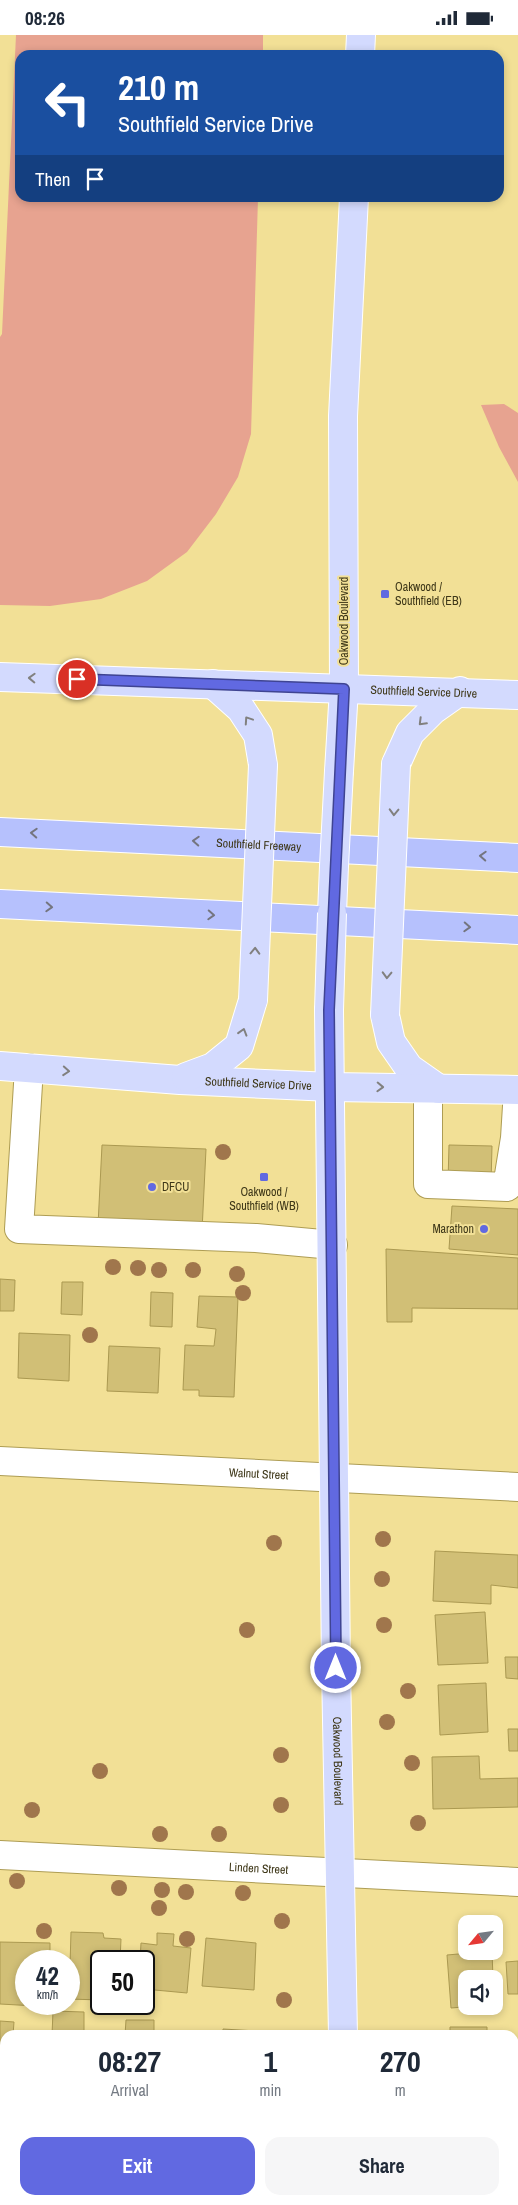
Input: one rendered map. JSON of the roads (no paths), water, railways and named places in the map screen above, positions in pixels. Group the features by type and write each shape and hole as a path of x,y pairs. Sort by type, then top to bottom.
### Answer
{"highway":[{"name":"Southfield Freeway","path":"0,832 518,858"},
{"path":"0,904 518,930"}],"main road":[{"path":"360,50 361,35"},
{"name":"Oakwood Boulevard","path":"344,2030 336,1668 329,1010 344,689 343,416 354,202"},
{"name":"Southfield Service Drive","path":"0,677 344,689 460,691 518,695"},
{"path":"180,1080 213,1067 239,1046 253,1000 263,765 258,735 241,709 213,684"},
{"path":"434,1089 409,1068 391,1042 385,1015 396,764 410,733 433,710 460,691"},
{"name":"Southfield Service Drive","path":"0,1066 180,1080 331,1087 518,1090"}],"street":[{"path":"29,1068 11,1156 10,1228 246,1238 333,1245"},
{"path":"434,1089 428,1184 506,1187 515,1139 518,1090"},
{"name":"Walnut Street","path":"0,1461 518,1487"},
{"name":"Linden Street","path":"0,1855 518,1882"}],"place":[{"name":"Oakwood / Southfield (EB)","path":"385,594"},
{"name":"Oakwood / Southfield (WB)","path":"264,1177"},
{"name":"DFCU","path":"152,1187"},
{"name":"Marathon","path":"484,1229"}]}
